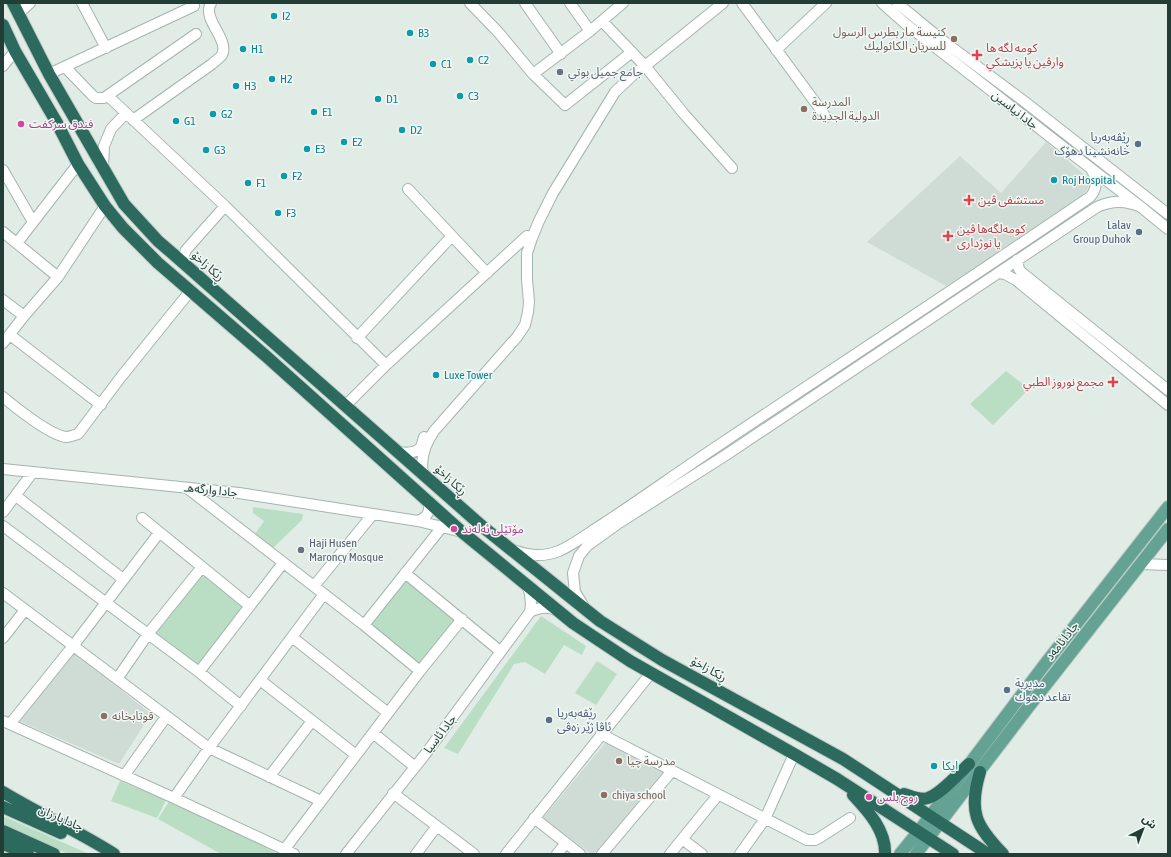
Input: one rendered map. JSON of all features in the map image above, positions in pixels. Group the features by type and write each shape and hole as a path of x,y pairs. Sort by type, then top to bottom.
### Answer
{"highway":[{"name":"ڕێکا زاخۆ","path":"13,3 50,74 124,204 158,242 483,527 600,621 662,660 843,759 988,854"},
{"path":"3,25 15,50 57,123 78,164 105,206 123,228 158,263 282,370 462,532 573,623 624,657 837,779 953,854"},
{"path":"282,370 291,370 294,364 292,359"},
{"path":"301,387 300,382 302,377 305,375 310,376"},
{"path":"882,784 910,796 920,799 928,798 941,790 969,764"},
{"path":"980,772 974,801 977,820 988,837 1003,854"},
{"path":"837,779 861,803 877,826 883,837 885,854"},
{"path":"3,792 114,854"},
{"name":"جادا بارزان","path":"3,807 108,854"},
{"path":"3,831 54,854"},
{"path":"3,844 28,854"}],"main road":[{"name":"جادا ئامەد","path":"900,854 1168,507"},
{"name":"جادا ئامەد","path":"916,854 1033,701 1168,529"}],"street":[{"path":"18,14 30,3"},
{"path":"82,3 106,48"},
{"path":"103,167 104,146 111,129 222,56 223,49 221,41 210,16 209,10 211,3"},
{"path":"470,3 499,33 533,74 565,105 632,52"},
{"path":"525,3 561,54"},
{"path":"570,3 590,31"},
{"path":"533,74 561,54 623,3"},
{"path":"423,474 422,469 424,458 430,438 434,431 512,343 525,325 529,302 527,253 532,238 553,193 615,92 644,65 718,3"},
{"path":"398,452 414,452 420,448 429,431 511,337 519,324 524,301 521,279 522,252 527,236 547,192 610,92 628,74 644,65 723,3"},
{"path":"742,3 826,117"},
{"path":"776,50 826,3"},
{"name":"جادا نیاسین","path":"882,3 907,25 1167,226"},
{"name":"جادا نیاسین","path":"897,3 942,40 1025,102 1168,214"},
{"path":"50,74 194,6"},
{"path":"602,21 644,65 684,114 732,168"},
{"path":"65,67 96,98 104,98 196,34"},
{"path":"3,66 15,50"},
{"path":"108,96 225,206 386,365"},
{"path":"17,243 78,164"},
{"path":"585,609 575,592 573,573 579,556 587,546 618,519 718,445 1090,197 1096,185 1096,176 1091,168"},
{"path":"3,170 33,222"},
{"path":"408,189 487,273"},
{"path":"1093,193 1100,194 1103,197 1102,205"},
{"path":"512,550 527,555 543,555 559,551 618,519 723,457 968,292 1102,205 1122,201 1141,206"},
{"path":"3,344 24,316 58,277 105,206"},
{"path":"184,264 183,258 186,250 225,206"},
{"path":"3,232 58,277"},
{"path":"357,338 452,236"},
{"path":"345,406 386,365 527,236"},
{"path":"172,254 178,254 186,250"},
{"path":"1017,260 1018,276 1168,405"},
{"path":"999,272 1010,276 1018,276 1168,390"},
{"path":"963,283 968,292"},
{"path":"3,397 49,431 68,437 78,434 191,290"},
{"path":"3,300 24,316"},
{"path":"10,335 100,405"},
{"path":"864,349 870,358"},
{"path":"814,382 821,391"},
{"path":"718,445 723,457"},
{"path":"414,452 414,455 418,458 424,458"},
{"name":"جادا وارگه‌هـ","path":"3,469 239,493 418,521 462,532"},
{"path":"3,512 33,472"},
{"path":"187,488 364,625 420,671"},
{"path":"16,496 124,579"},
{"path":"418,521 424,519 429,513 430,507 428,500"},
{"path":"314,586 372,514"},
{"path":"142,518 250,606"},
{"path":"3,526 199,672 240,706"},
{"path":"364,625 442,527"},
{"path":"159,532 73,646 7,723 294,854"},
{"path":"199,672 283,563"},
{"path":"1141,564 1168,565"},
{"path":"117,679 148,634 202,567"},
{"path":"405,573 500,651"},
{"path":"527,585 531,595 530,612"},
{"path":"3,593 209,748 321,802"},
{"path":"174,798 209,748 324,594"},
{"path":"530,612 542,607 553,608 558,611"},
{"path":"3,638 25,610"},
{"name":"جادا ئاسيا","path":"346,854 427,752 530,612"},
{"path":"284,850 420,671 462,619"},
{"path":"292,637 388,713"},
{"path":"506,854 651,673"},
{"path":"260,680 356,755"},
{"path":"124,776 166,717"},
{"path":"269,777 312,721"},
{"path":"373,733 414,767"},
{"path":"601,734 807,840 815,840 819,838 850,818"},
{"path":"740,854 765,819 794,754"},
{"path":"602,854 672,771"},
{"path":"393,793 474,854"},
{"path":"670,854 718,795"},
{"path":"534,818 580,854"},
{"path":"416,854 437,826"},
{"path":"682,839 702,854"},
{"path":"557,854 566,843"}],"shaded area":[{"path":"1046,142 1088,178 1090,184 1086,191 1081,197 974,269 946,286 867,242 960,156 1001,193"},
{"path":"74,652 151,714 119,764 19,721"},
{"name":"chiya school","path":"606,742 667,771 594,854 591,854 543,818"}],"green space":[{"path":"1006,371 1029,389 993,425 970,404"},
{"path":"253,507 303,514 302,520 273,548 255,534 264,521 253,513"},
{"path":"202,567 250,606 199,672 148,634"},
{"path":"405,573 462,619 420,671 364,625"},
{"path":"541,616 586,646 582,655 564,645 545,674 525,662 514,664 458,754 444,748"},
{"path":"597,661 617,674 596,705 575,693"},
{"path":"120,781 166,800 157,818 111,801"},
{"path":"170,800 205,816 278,854 221,854 158,819"},
{"path":"3,816 89,854 68,854 3,826"}],"place":[{"name":"I2","path":"274,16"},
{"name":"B3","path":"410,33"},
{"name":"كنيسة مار بطرس الرسول للسريان الكاثوليك","path":"954,39"},
{"name":"H1","path":"243,49"},
{"name":"كومه لگه ها وارڤين يا پزيشكي","path":"977,55"},
{"name":"C2","path":"470,60"},
{"name":"C1","path":"433,64"},
{"name":"جامع جميل بوتي","path":"560,72"},
{"name":"H2","path":"272,79"},
{"name":"H3","path":"236,86"},
{"name":"C3","path":"460,96"},
{"name":"D1","path":"378,99"},
{"name":"المدرسة الدولية الجديدة","path":"804,109"},
{"name":"E1","path":"314,112"},
{"name":"G2","path":"213,114"},
{"name":"G1","path":"176,121"},
{"name":"فندق سركفت","path":"21,124"},
{"name":"D2","path":"402,130"},
{"name":"E2","path":"344,142"},
{"name":"ڕێڤه‌به‌ریا خانەنشينا دهۆک","path":"1138,144"},
{"name":"E3","path":"307,149"},
{"name":"G3","path":"206,150"},
{"name":"F2","path":"284,176"},
{"name":"Roj Hospital","path":"1054,180"},
{"name":"F1","path":"248,183"},
{"name":"مستشفى ڤين","path":"969,200"},
{"name":"F3","path":"278,213"},
{"name":"Lalav Group Duhok","path":"1139,232"},
{"name":"کومەلگەها ڤین یا نوژداری","path":"948,236"},
{"name":"Luxe Tower","path":"436,375"},
{"name":"مجمع نوروز الطبي","path":"1113,382"},
{"name":"مۆتێلی ئەلەند","path":"454,529"},
{"name":"Haji Husen Maroncy Mosque","path":"301,550"},
{"name":"مديرية تقاعد دهوك","path":"1007,690"},
{"name":"قوتابخانه","path":"104,716"},
{"name":"رێڤەبەریا ئاڤا ژێر زەڤی","path":"549,720"},
{"name":"مدرسة چيا","path":"619,761"},
{"name":"ايكا","path":"934,766"},
{"name":"chiya school","path":"604,795"},
{"name":"روج بلس","path":"869,797"}]}
